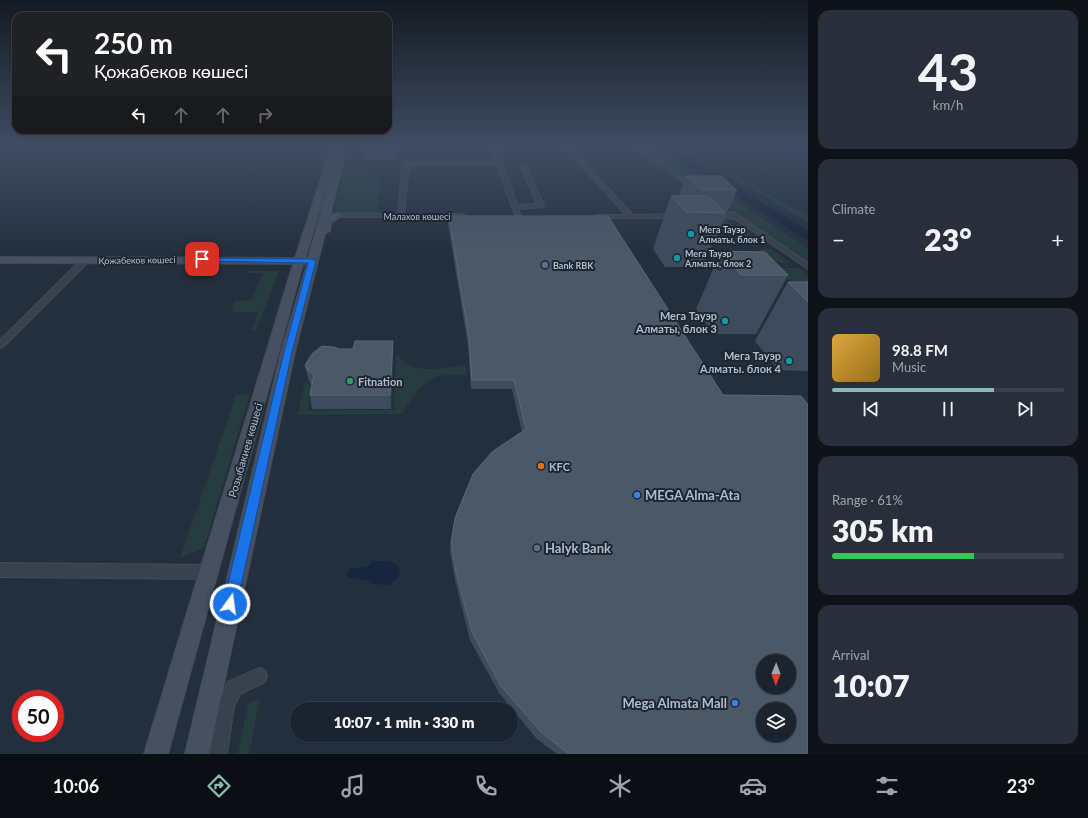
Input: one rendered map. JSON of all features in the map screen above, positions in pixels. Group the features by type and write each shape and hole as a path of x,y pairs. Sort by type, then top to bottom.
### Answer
{"main road":[{"name":"Розыбакиев көшесі","path":"198,754 230,604 309,258 313,215 324,182"},
{"name":"Розыбакиев көшесі","path":"156,754 209,572 309,258 325,215 334,182"},
{"path":"309,258 324,236 327,222 338,215"},
{"name":"Қожабеков көшесі","path":"0,260 85,261 309,258"}],"street":[{"path":"402,216 404,182"},
{"path":"506,182 518,217"},
{"path":"515,207 541,206 531,182"},
{"path":"600,182 632,217"},
{"path":"686,182 698,191"},
{"path":"726,210 808,267"},
{"name":"Малахов көшесі","path":"313,215 472,216"},
{"path":"591,217 682,216"},
{"path":"703,216 737,217"},
{"path":"0,345 85,261"},
{"path":"0,570 209,572"},
{"path":"218,754 226,706 234,688 258,676"}],"green space":[{"path":"341,182 380,182 381,184 377,209 384,210 383,213 345,213 335,208"},
{"path":"691,182 707,182 808,248 808,263"},
{"path":"740,182 748,182 808,216 808,222"},
{"path":"723,218 761,244 750,244 739,232 721,224"},
{"path":"758,249 770,249 791,263 776,262"},
{"path":"776,268 799,268 808,277 808,283 792,282"},
{"path":"249,271 279,271 256,331 251,330 258,312 234,312 231,310 235,301 252,300 263,273 248,273"},
{"path":"396,354 409,365 423,369 446,368 465,364 467,375 439,376 427,382 417,392 402,414 298,415 305,381 311,386 308,410 394,410"},
{"path":"250,394 204,548 180,558 236,395"},
{"path":"260,698 249,754 238,754 248,704"}],"water":[{"path":"714,182 729,182 808,231 808,241"},
{"path":"372,561 390,561 398,566 400,575 390,585 371,584 367,580 349,578 347,575 350,568 368,567"}],"building":[{"path":"692,182 728,182 737,190 700,190"},
{"path":"671,196 709,196 725,213 686,212"},
{"name":"MEGA Alma-Ata","path":"449,216 608,216 723,395 801,396 808,404 808,754 569,754 541,732 518,706 518,702 515,702 501,686 472,632 456,572 451,543 455,518 473,474 492,452 526,429 514,380 472,380 469,338"},
{"path":"721,251 765,252 788,275 741,275"},
{"path":"788,282 808,282 808,302"},
{"name":"Fitnation","path":"355,341 393,341 390,395 310,395 314,374 307,370 305,365 312,354 322,346 339,349 353,349"}],"place":[{"name":"Мега Тауэр Алматы, блок 1","path":"691,234"},
{"name":"Мега Тауэр Алматы, блок 2","path":"677,258"},
{"name":"Bank RBK","path":"545,265"},
{"name":"Мега Тауэр Алматы, блок 3","path":"725,321"},
{"name":"Мега Тауэр Алматы. блок 4","path":"789,361"},
{"name":"Fitnation","path":"350,381"},
{"name":"KFC","path":"541,466"},
{"name":"MEGA Alma-Ata","path":"637,495"},
{"name":"Halyk Bank","path":"537,548"},
{"name":"Mega Almata Mall","path":"735,703"}],"route":[{"path":"202,259 312,261 288,352 230,604"}]}
